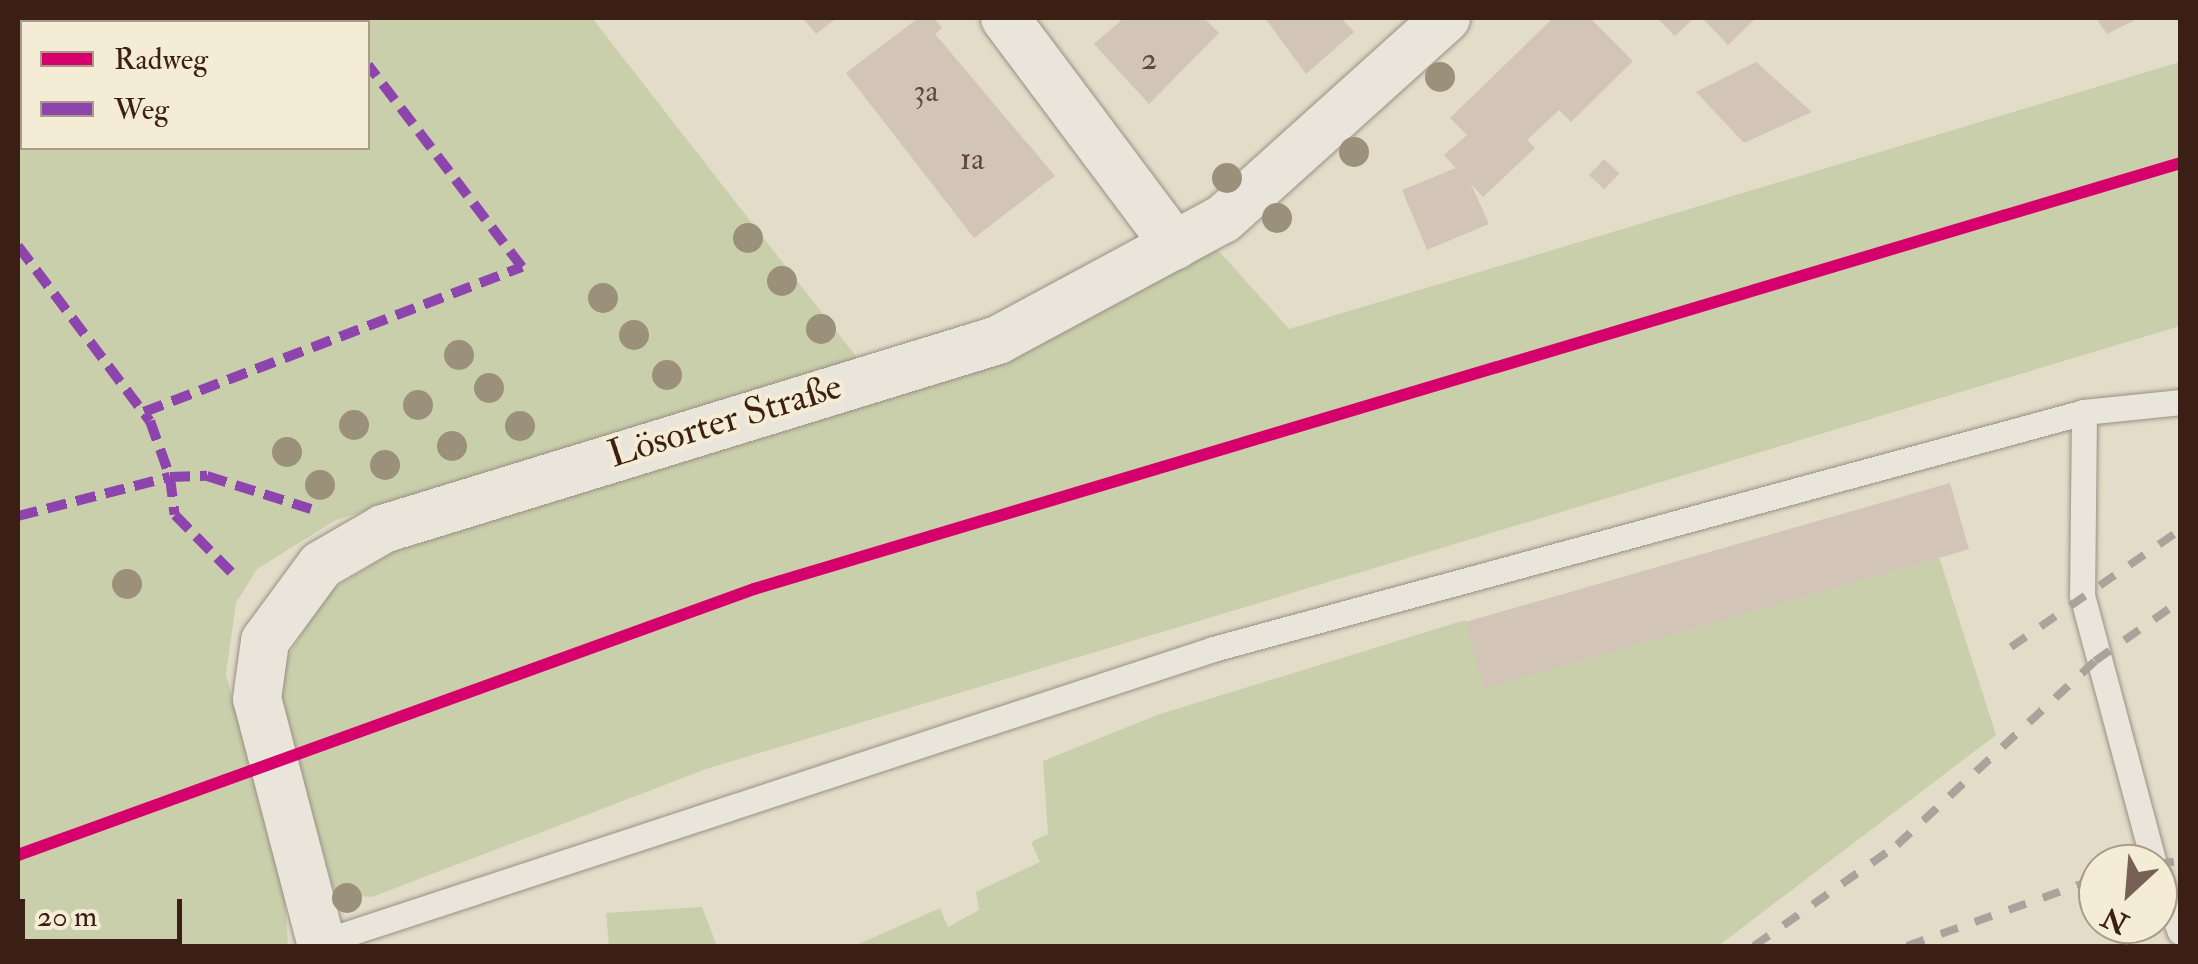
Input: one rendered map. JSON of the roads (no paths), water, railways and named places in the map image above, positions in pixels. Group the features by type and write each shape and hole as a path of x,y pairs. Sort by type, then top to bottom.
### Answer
{"street":[{"path":"1006,18 1176,245"},
{"name":"Lösorter Straße","path":"322,944 257,700 265,641 320,565 383,529 998,340 1176,245 1284,172 1446,18"}],"lane":[{"path":"322,944 1159,665 2084,412 2180,402"},
{"path":"2084,412 2082,595 2149,844"}],"railway":[{"path":"2011,647 2180,530"},
{"path":"1754,946 1897,845 2095,661 2180,601"},
{"path":"1907,946 2078,885"}]}
